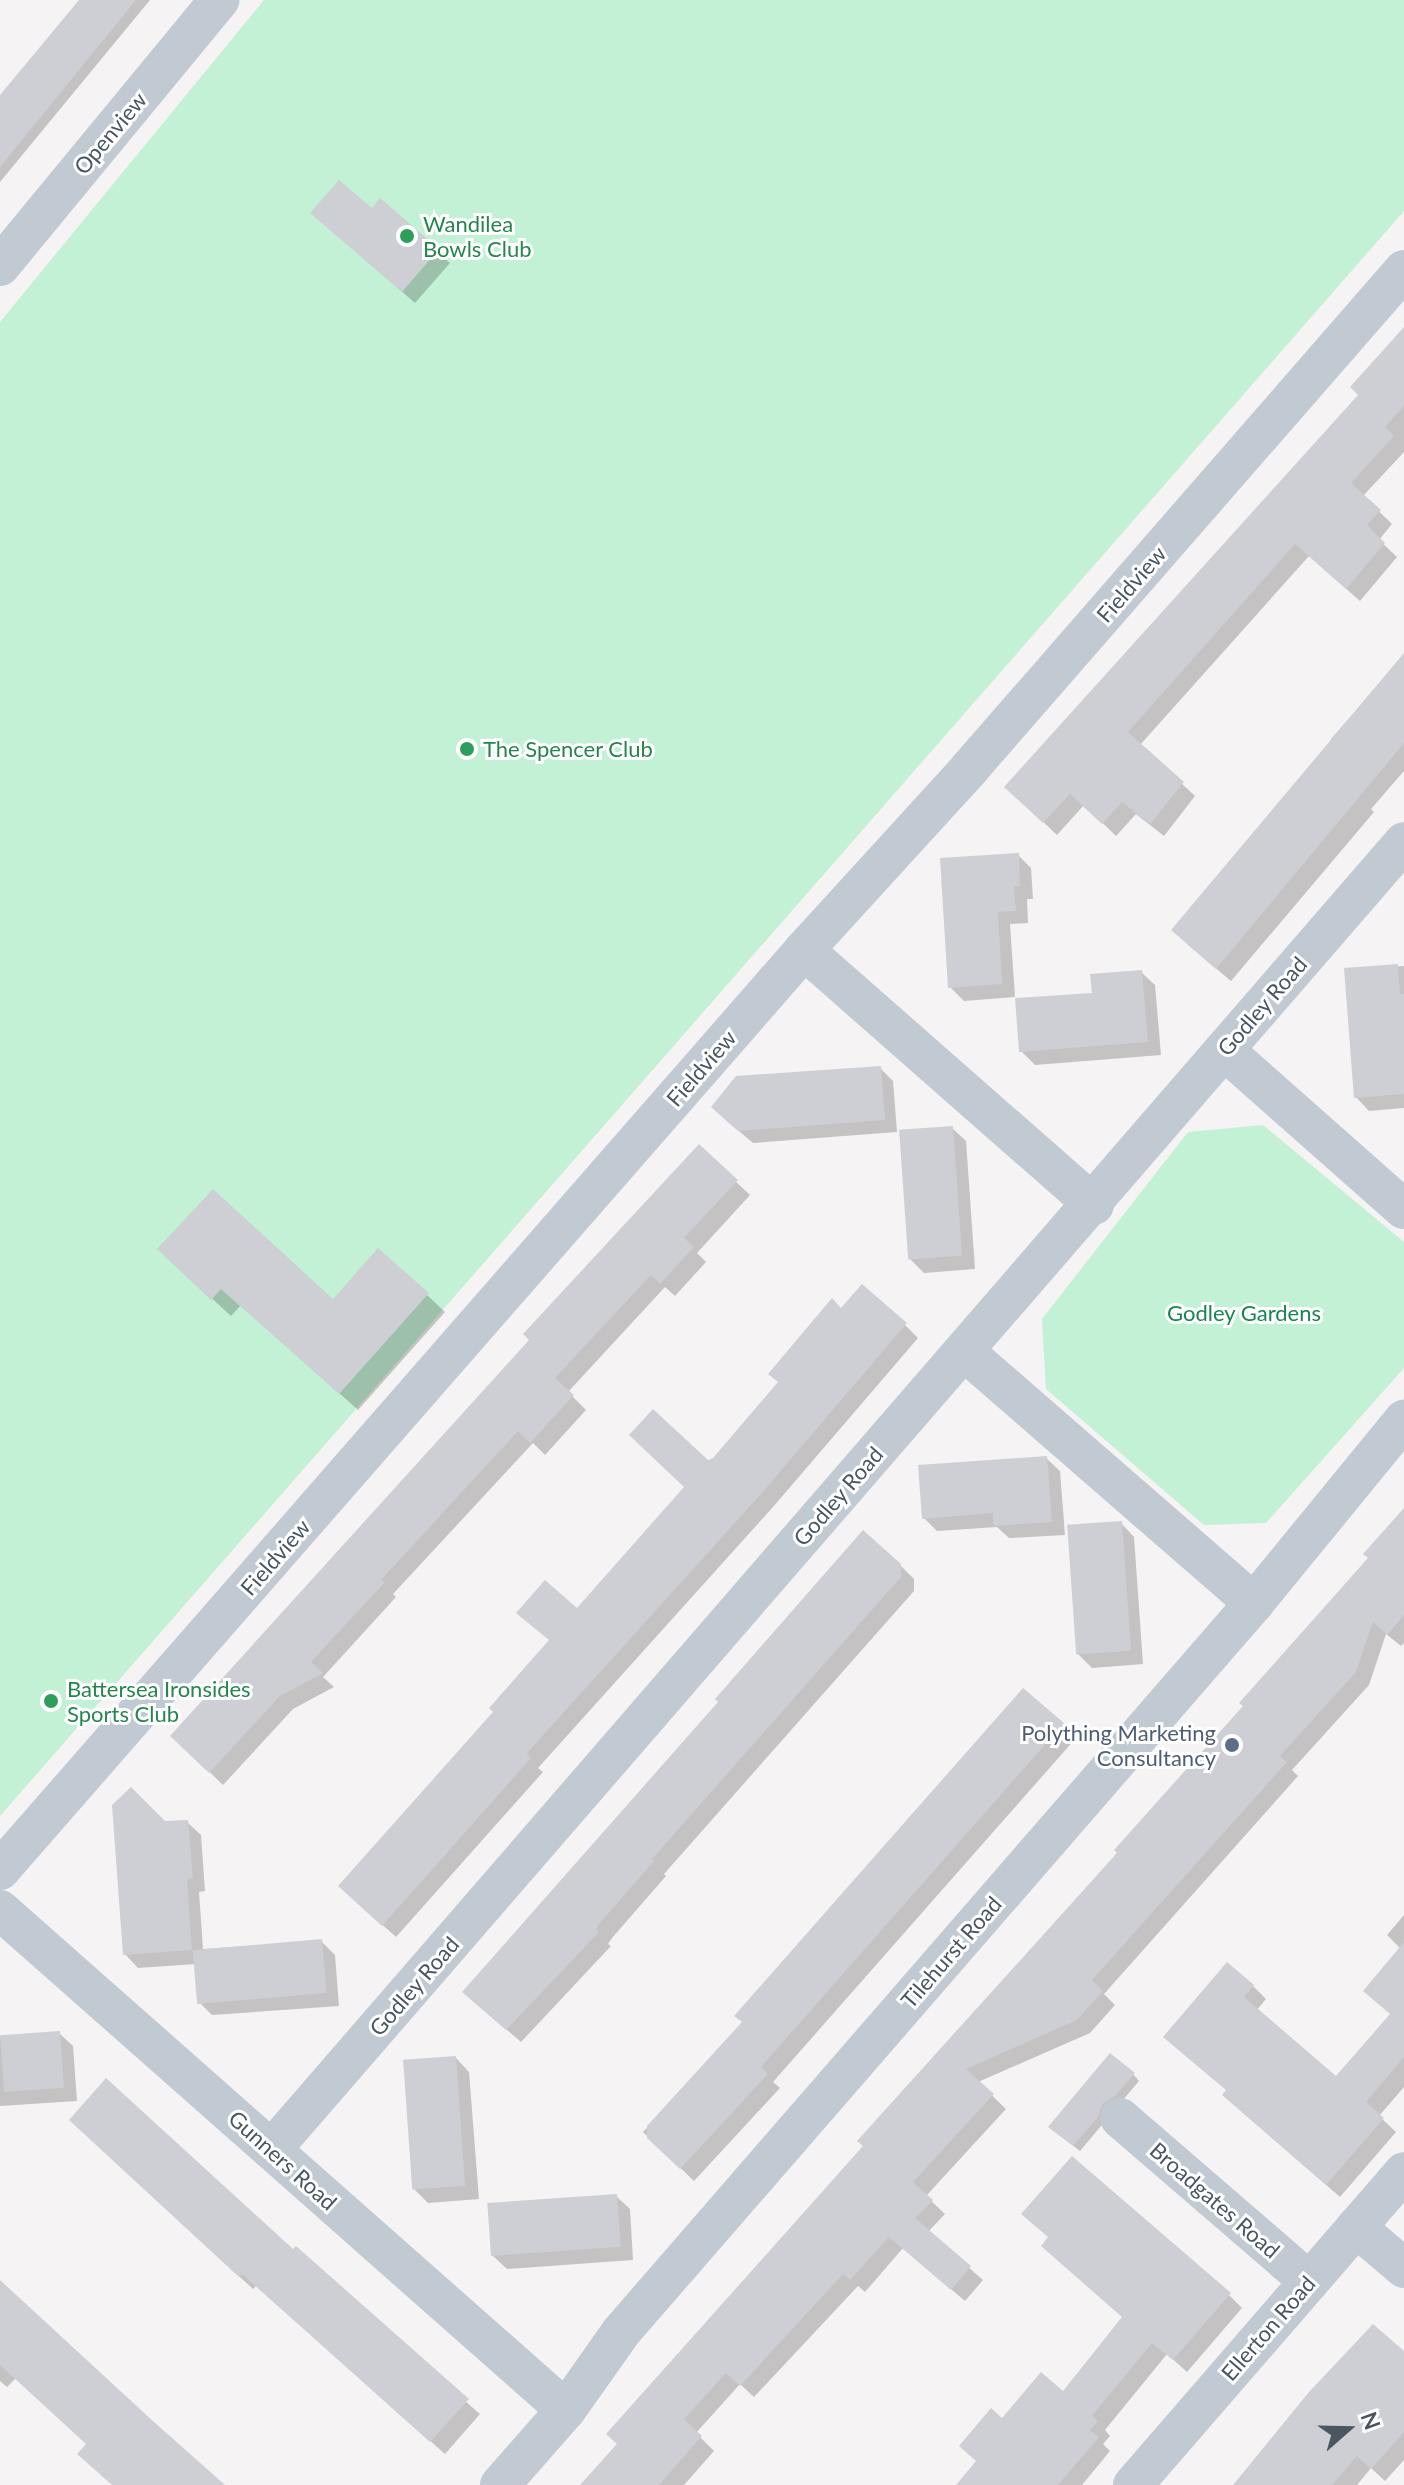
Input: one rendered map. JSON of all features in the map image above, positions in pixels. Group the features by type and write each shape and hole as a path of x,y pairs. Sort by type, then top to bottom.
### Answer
{"street":[{"name":"Openview","path":"0,266 219,0"},
{"name":"Fieldview","path":"0,1870 804,950 969,769 1404,270"},
{"name":"Godley Road","path":"272,2149 1094,1205 1404,842"},
{"path":"804,950 1094,1205"},
{"path":"1224,1050 1404,1209"},
{"path":"965,1352 1254,1603"},
{"name":"Tilehurst Road","path":"500,2485 566,2410 621,2332 1254,1603 1404,1420"},
{"name":"Gunners Road","path":"0,1910 566,2410"},
{"name":"Broadgates Road","path":"1120,2118 1309,2281"},
{"name":"Ellerton Road","path":"1133,2485 1404,2172"},
{"path":"1356,2227 1404,2268"}],"green space":[{"name":"The Spencer Club","path":"264,0 1404,0 1404,211 0,1816 0,322"},
{"name":"Godley Gardens","path":"1263,1125 1404,1242 1404,1368 1266,1523 1204,1525 1046,1389 1042,1319 1188,1132"}],"building":[{"path":"79,0 136,0 0,167 0,95"},
{"path":"339,180 372,208 380,198 439,249 402,292 310,213"},
{"path":"1404,327 1404,406 1385,427 1394,436 1351,483 1381,510 1367,525 1385,543 1346,589 1295,544 1128,732 1184,782 1150,824 1122,802 1102,824 1070,794 1043,823 1004,787 1358,395 1350,387"},
{"path":"1404,653 1404,743 1216,969 1171,930"},
{"path":"1019,853 1020,886 1014,886 1016,911 998,912 1002,984 948,988 940,858"},
{"path":"1398,964 1400,994 1404,994 1404,1094 1354,1098 1344,968"},
{"path":"1142,970 1148,1042 1019,1052 1015,998 1092,993 1090,974"},
{"path":"881,1066 885,1120 738,1131 711,1107 736,1076"},
{"path":"953,1126 962,1256 908,1259 899,1130"},
{"path":"699,1144 738,1180 684,1238 694,1247 660,1284 651,1275 555,1378 574,1395 530,1443 518,1431 381,1580 385,1582 311,1662 323,1673 280,1696 209,1773 170,1736 529,1340 523,1334"},
{"path":"213,1189 333,1299 378,1248 429,1293 339,1394 221,1289 211,1300 157,1249"},
{"path":"862,1284 907,1323 761,1494 527,1753 531,1758 382,1926 338,1886 493,1712 489,1708 549,1640 516,1613 545,1580 577,1608 684,1487 629,1435 653,1409 708,1460 713,1458 778,1382 768,1374 832,1298 841,1308"},
{"path":"1047,1456 1052,1522 993,1526 993,1513 922,1519 918,1465"},
{"path":"1404,1508 1404,1615 1387,1635 1373,1622 1356,1672 1280,1756 1287,1762 1092,1980 1103,1991 1077,2020 966,2069 994,2094 913,2182 933,2200 915,2218 971,2266 951,2290 889,2237 850,2280 843,2274 740,2386 726,2373 684,2419 702,2436 659,2485 580,2485 617,2444 606,2434 863,2146 857,2141 1117,1853 1114,1850 1243,1706 1239,1703 1368,1558 1363,1554"},
{"path":"1122,1521 1131,1651 1076,1655 1067,1525"},
{"path":"863,1530 901,1564 901,1577 652,1859 654,1861 599,1924 596,1929 599,1932 506,2030 462,1992 718,1702 715,1699"},
{"path":"1023,1688 1064,1723 761,2067 768,2074 680,2169 647,2138 647,2126 742,2022 734,2016"},
{"path":"131,1787 165,1821 188,1820 193,1878 187,1879 192,1950 123,1955 112,1805"},
{"path":"322,1939 327,1993 197,2004 192,1950"},
{"path":"1404,1942 1404,2057 1366,2102 1384,2118 1326,2185 1222,2095 1226,2090 1163,2037 1227,1962 1254,1985 1244,1997 1336,2076 1390,2014 1363,1991"},
{"path":"60,2031 64,2088 4,2092 0,2035"},
{"path":"1110,2053 1135,2073 1115,2096 1102,2104 1098,2117 1073,2146 1048,2127"},
{"path":"456,2056 465,2186 412,2189 403,2060"},
{"path":"106,2078 293,2249 296,2246 469,2399 430,2442 242,2274 239,2277 69,2120"},
{"path":"1072,2156 1231,2293 1173,2360 1152,2343 1092,2416 1098,2421 1090,2430 1099,2437 1058,2485 956,2485 976,2461 959,2446 991,2408 1002,2418 1041,2372 1063,2391 1122,2317 1041,2246 1048,2237 1021,2214"},
{"path":"617,2194 621,2247 491,2256 487,2203"},
{"path":"0,2280 225,2485 112,2485 77,2454 86,2444 0,2365"},
{"path":"1373,2324 1404,2351 1404,2432 1371,2469 1357,2456 1332,2485 1233,2485 1309,2392"}],"place":[{"name":"Wandilea Bowls Club","path":"407,236"},
{"name":"The Spencer Club","path":"467,749"},
{"name":"Battersea Ironsides Sports Club","path":"51,1701"},
{"name":"Polything Marketing Consultancy","path":"1232,1745"}]}
